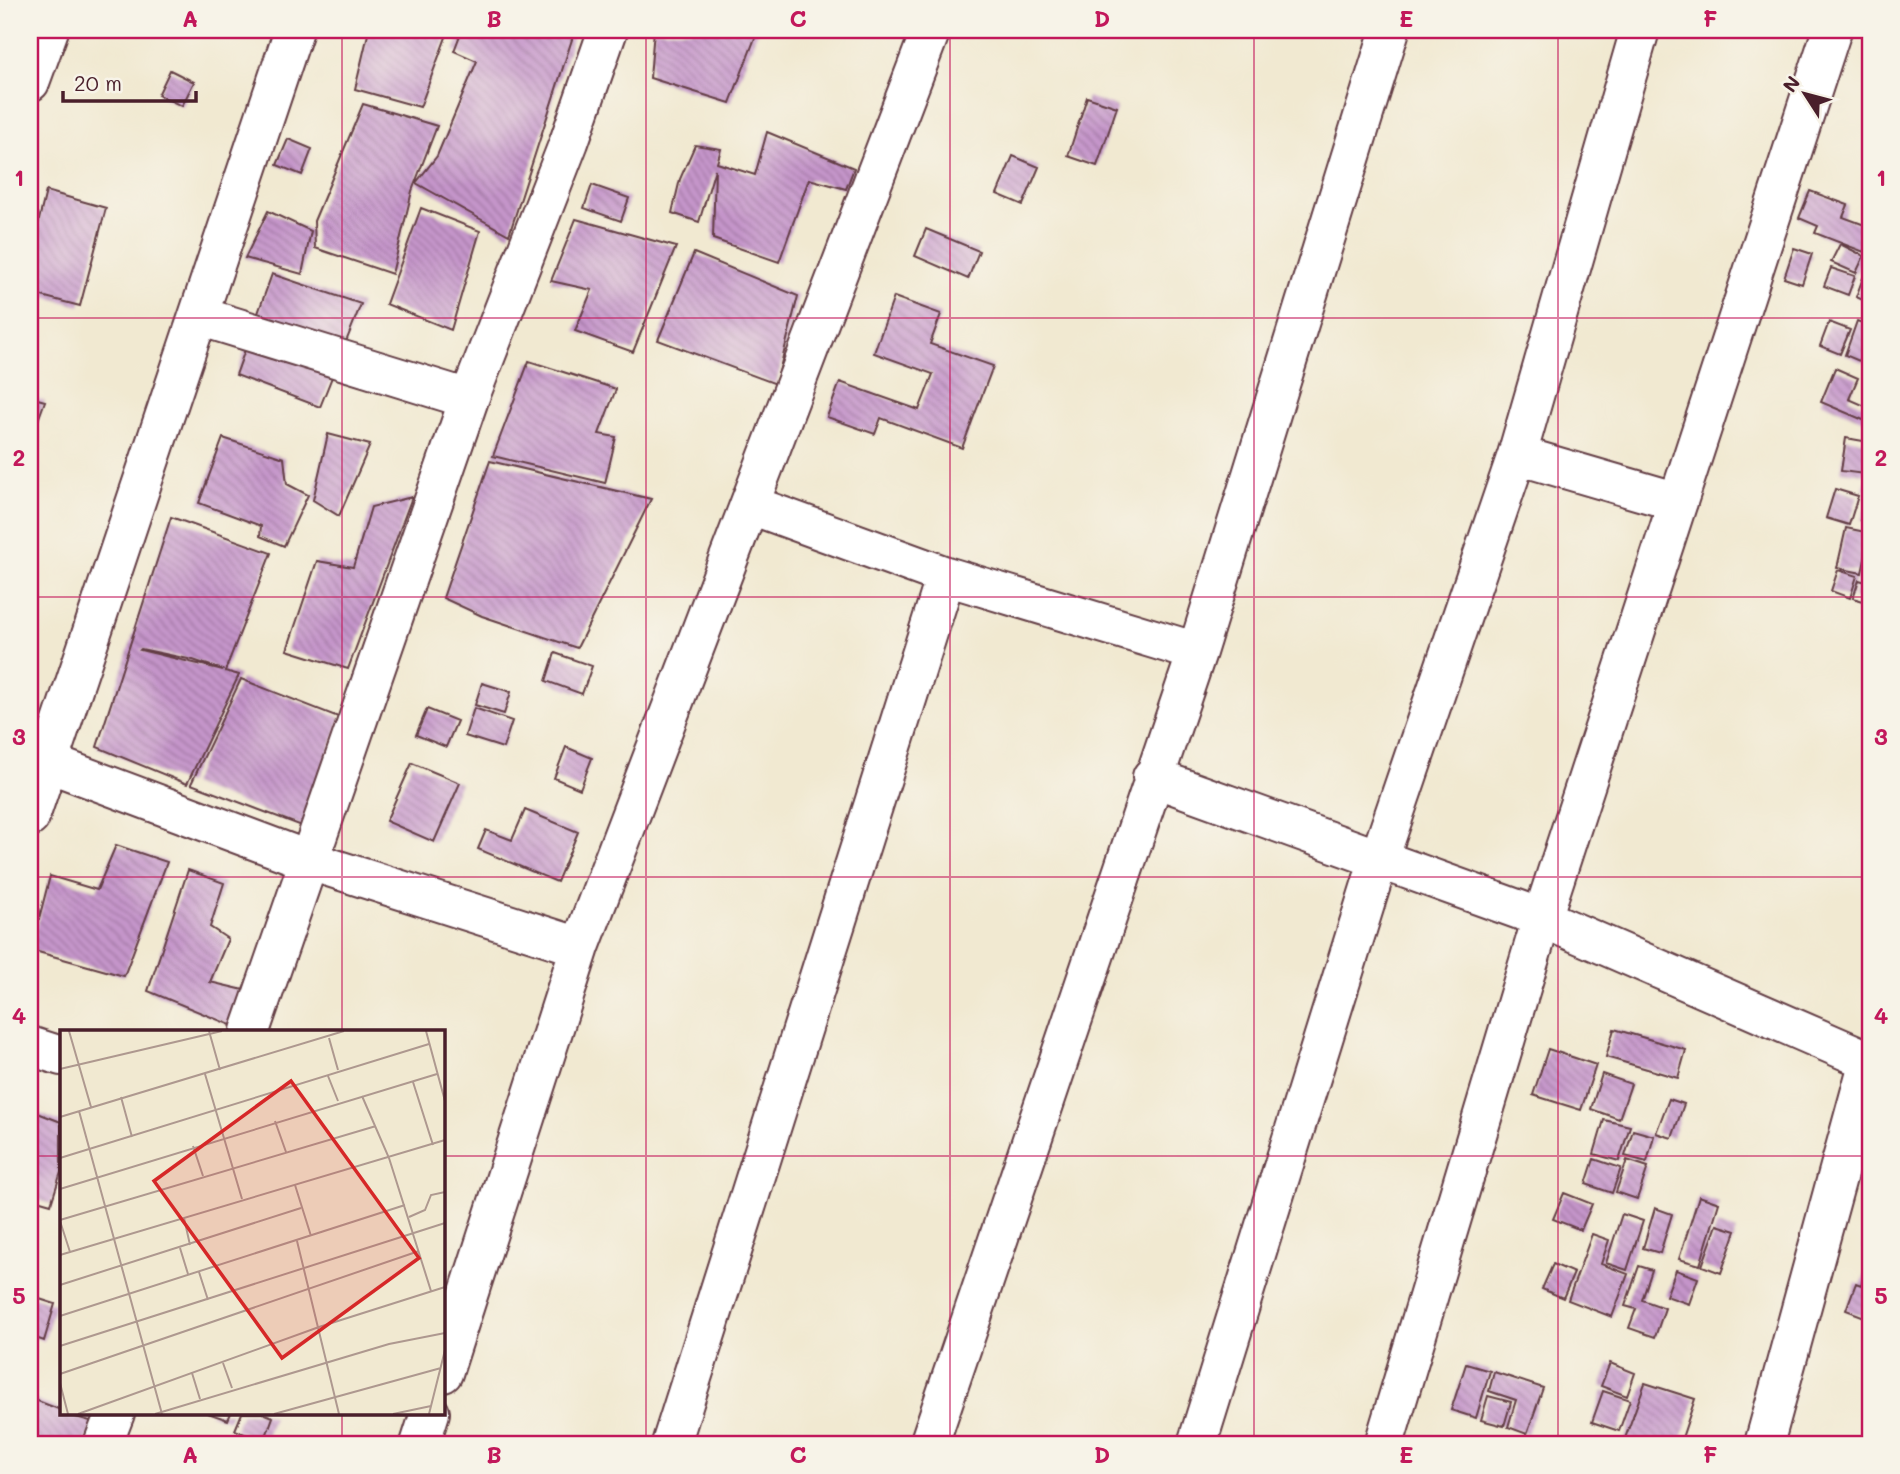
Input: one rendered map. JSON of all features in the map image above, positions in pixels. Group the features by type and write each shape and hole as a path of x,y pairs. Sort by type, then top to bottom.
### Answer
{"street":[{"path":"30,82 48,30"},
{"path":"30,817 39,759 199,316 294,30"},
{"path":"250,1030 469,399 569,142 608,30"},
{"path":"444,1370 580,947 931,30"},
{"path":"929,1444 1152,776 1197,652 1390,30"},
{"path":"1197,1444 1379,859 1517,455 1640,30"},
{"path":"1384,1444 1542,918 1832,30"},
{"path":"199,316 469,399"},
{"path":"1517,455 1678,502"},
{"path":"751,505 946,576 1197,652"},
{"path":"671,1444 946,576"},
{"path":"39,759 310,862 580,947"},
{"path":"1152,776 1542,918 1870,1060 1764,1444"},
{"path":"30,1046 60,1056"},
{"path":"103,1444 115,1414"},
{"path":"420,1444 430,1414"}],"building":[{"path":"369,30 429,30 446,37 420,107 355,89"},
{"path":"462,30 575,30 509,235 416,183 437,156 477,61 454,51"},
{"path":"654,30 758,30 730,103 650,78"},
{"path":"170,70 194,82 182,106 158,95"},
{"path":"1087,97 1117,107 1097,166 1068,156"},
{"path":"363,104 437,126 412,191 392,274 315,248 314,221"},
{"path":"767,132 854,168 846,189 809,179 779,262 713,239 715,169 699,222 672,213 680,179 695,145 721,149 717,163 755,175"},
{"path":"288,139 312,149 302,175 277,165"},
{"path":"1013,156 1039,167 1023,205 997,194"},
{"path":"592,185 629,198 621,221 584,208"},
{"path":"46,191 106,208 80,306 30,293 30,222 38,224"},
{"path":"1810,191 1848,205 1843,217 1870,227 1864,252 1815,233 1818,226 1799,218"},
{"path":"421,208 480,231 451,330 386,304"},
{"path":"268,211 311,231 302,274 245,258"},
{"path":"576,219 676,247 633,352 575,331 592,290 551,281"},
{"path":"926,229 979,251 968,279 915,256"},
{"path":"1840,244 1864,256 1856,273 1831,262"},
{"path":"1794,248 1812,254 1802,284 1784,278"},
{"path":"694,253 798,296 776,384 658,340"},
{"path":"1831,268 1855,276 1848,295 1824,286"},
{"path":"272,274 361,304 320,407 236,375"},
{"path":"1863,278 1870,280 1870,303 1856,297"},
{"path":"894,297 941,314 930,344 993,366 962,448 881,418 875,434 827,417 840,382 919,410 933,374 874,353"},
{"path":"1857,321 1870,326 1870,348 1864,363 1845,355"},
{"path":"1829,322 1850,330 1840,354 1820,346"},
{"path":"529,361 616,389 599,434 616,437 605,483 493,456"},
{"path":"1835,368 1858,378 1849,399 1870,408 1868,422 1821,402"},
{"path":"30,397 45,401 30,442"},
{"path":"328,434 370,445 339,516 313,500"},
{"path":"223,438 284,458 287,484 308,495 284,546 260,536 261,526 199,503"},
{"path":"1846,438 1869,442 1864,474 1841,471"},
{"path":"490,461 651,499 577,648 482,616 443,598"},
{"path":"1870,471 1870,491 1863,488"},
{"path":"1835,489 1858,496 1849,525 1826,518"},
{"path":"1870,494 1870,523 1861,520"},
{"path":"412,497 348,669 287,650 317,561 353,567 371,507"},
{"path":"171,517 271,553 225,671 239,675 187,784 97,747","holes":["141,649 193,660 223,670 140,650"]},
{"path":"1846,528 1870,533 1870,551 1867,550 1862,573 1837,568"},
{"path":"1870,563 1870,580 1865,579"},
{"path":"1838,570 1857,576 1850,598 1831,591"},
{"path":"1859,580 1870,583 1870,603 1853,598"},
{"path":"555,653 592,666 582,694 546,681"},
{"path":"241,679 341,718 302,826 191,784"},
{"path":"482,683 511,692 504,714 475,705"},
{"path":"474,708 512,721 503,748 465,736"},
{"path":"427,709 457,721 446,747 416,735"},
{"path":"566,747 592,758 580,789 554,778"},
{"path":"412,763 460,783 434,842 386,821"},
{"path":"525,810 578,832 557,882 478,849 486,830 512,840"},
{"path":"116,845 167,862 124,976 31,950 50,876 97,890"},
{"path":"188,870 224,883 210,927 228,939 210,982 244,990 233,1026 148,991"},
{"path":"1614,1029 1686,1050 1678,1078 1606,1057"},
{"path":"1548,1049 1596,1065 1581,1110 1533,1095"},
{"path":"1602,1074 1631,1084 1619,1119 1591,1109"},
{"path":"1669,1099 1684,1104 1672,1138 1656,1133"},
{"path":"30,1110 60,1122 60,1175 51,1204 30,1198"},
{"path":"1604,1120 1630,1126 1619,1161 1594,1154"},
{"path":"1633,1130 1654,1136 1647,1162 1625,1156"},
{"path":"1594,1159 1621,1168 1612,1193 1586,1184"},
{"path":"1627,1160 1648,1167 1637,1199 1616,1192"},
{"path":"1564,1193 1592,1204 1581,1230 1553,1219"},
{"path":"1699,1196 1719,1203 1700,1265 1679,1259"},
{"path":"1655,1208 1672,1214 1660,1253 1643,1248"},
{"path":"1622,1214 1643,1221 1627,1270 1606,1263"},
{"path":"1717,1225 1736,1231 1721,1273 1702,1266"},
{"path":"1870,1226 1870,1251 1862,1248"},
{"path":"1592,1234 1609,1240 1601,1264 1628,1274 1612,1317 1568,1300"},
{"path":"1870,1260 1870,1319 1846,1310 1856,1283 1861,1285"},
{"path":"1553,1264 1574,1273 1563,1298 1542,1289"},
{"path":"1639,1266 1652,1270 1642,1300 1665,1308 1655,1337 1629,1328 1636,1309 1625,1306"},
{"path":"1676,1270 1698,1278 1689,1304 1666,1296"},
{"path":"30,1296 55,1304 44,1341 30,1336"},
{"path":"1610,1363 1635,1373 1627,1396 1601,1386"},
{"path":"1466,1364 1490,1371 1476,1418 1451,1410"},
{"path":"1494,1372 1543,1388 1527,1434 1508,1427 1516,1400 1489,1391"},
{"path":"1645,1383 1695,1399 1680,1444 1623,1444"},
{"path":"1603,1391 1630,1400 1619,1431 1592,1422"},
{"path":"1488,1396 1511,1402 1504,1426 1481,1420"},
{"path":"30,1398 60,1410 60,1414 94,1422 85,1444 30,1444"},
{"path":"211,1414 231,1414 228,1420"},
{"path":"242,1414 266,1414 273,1417 264,1442 235,1430"}]}
